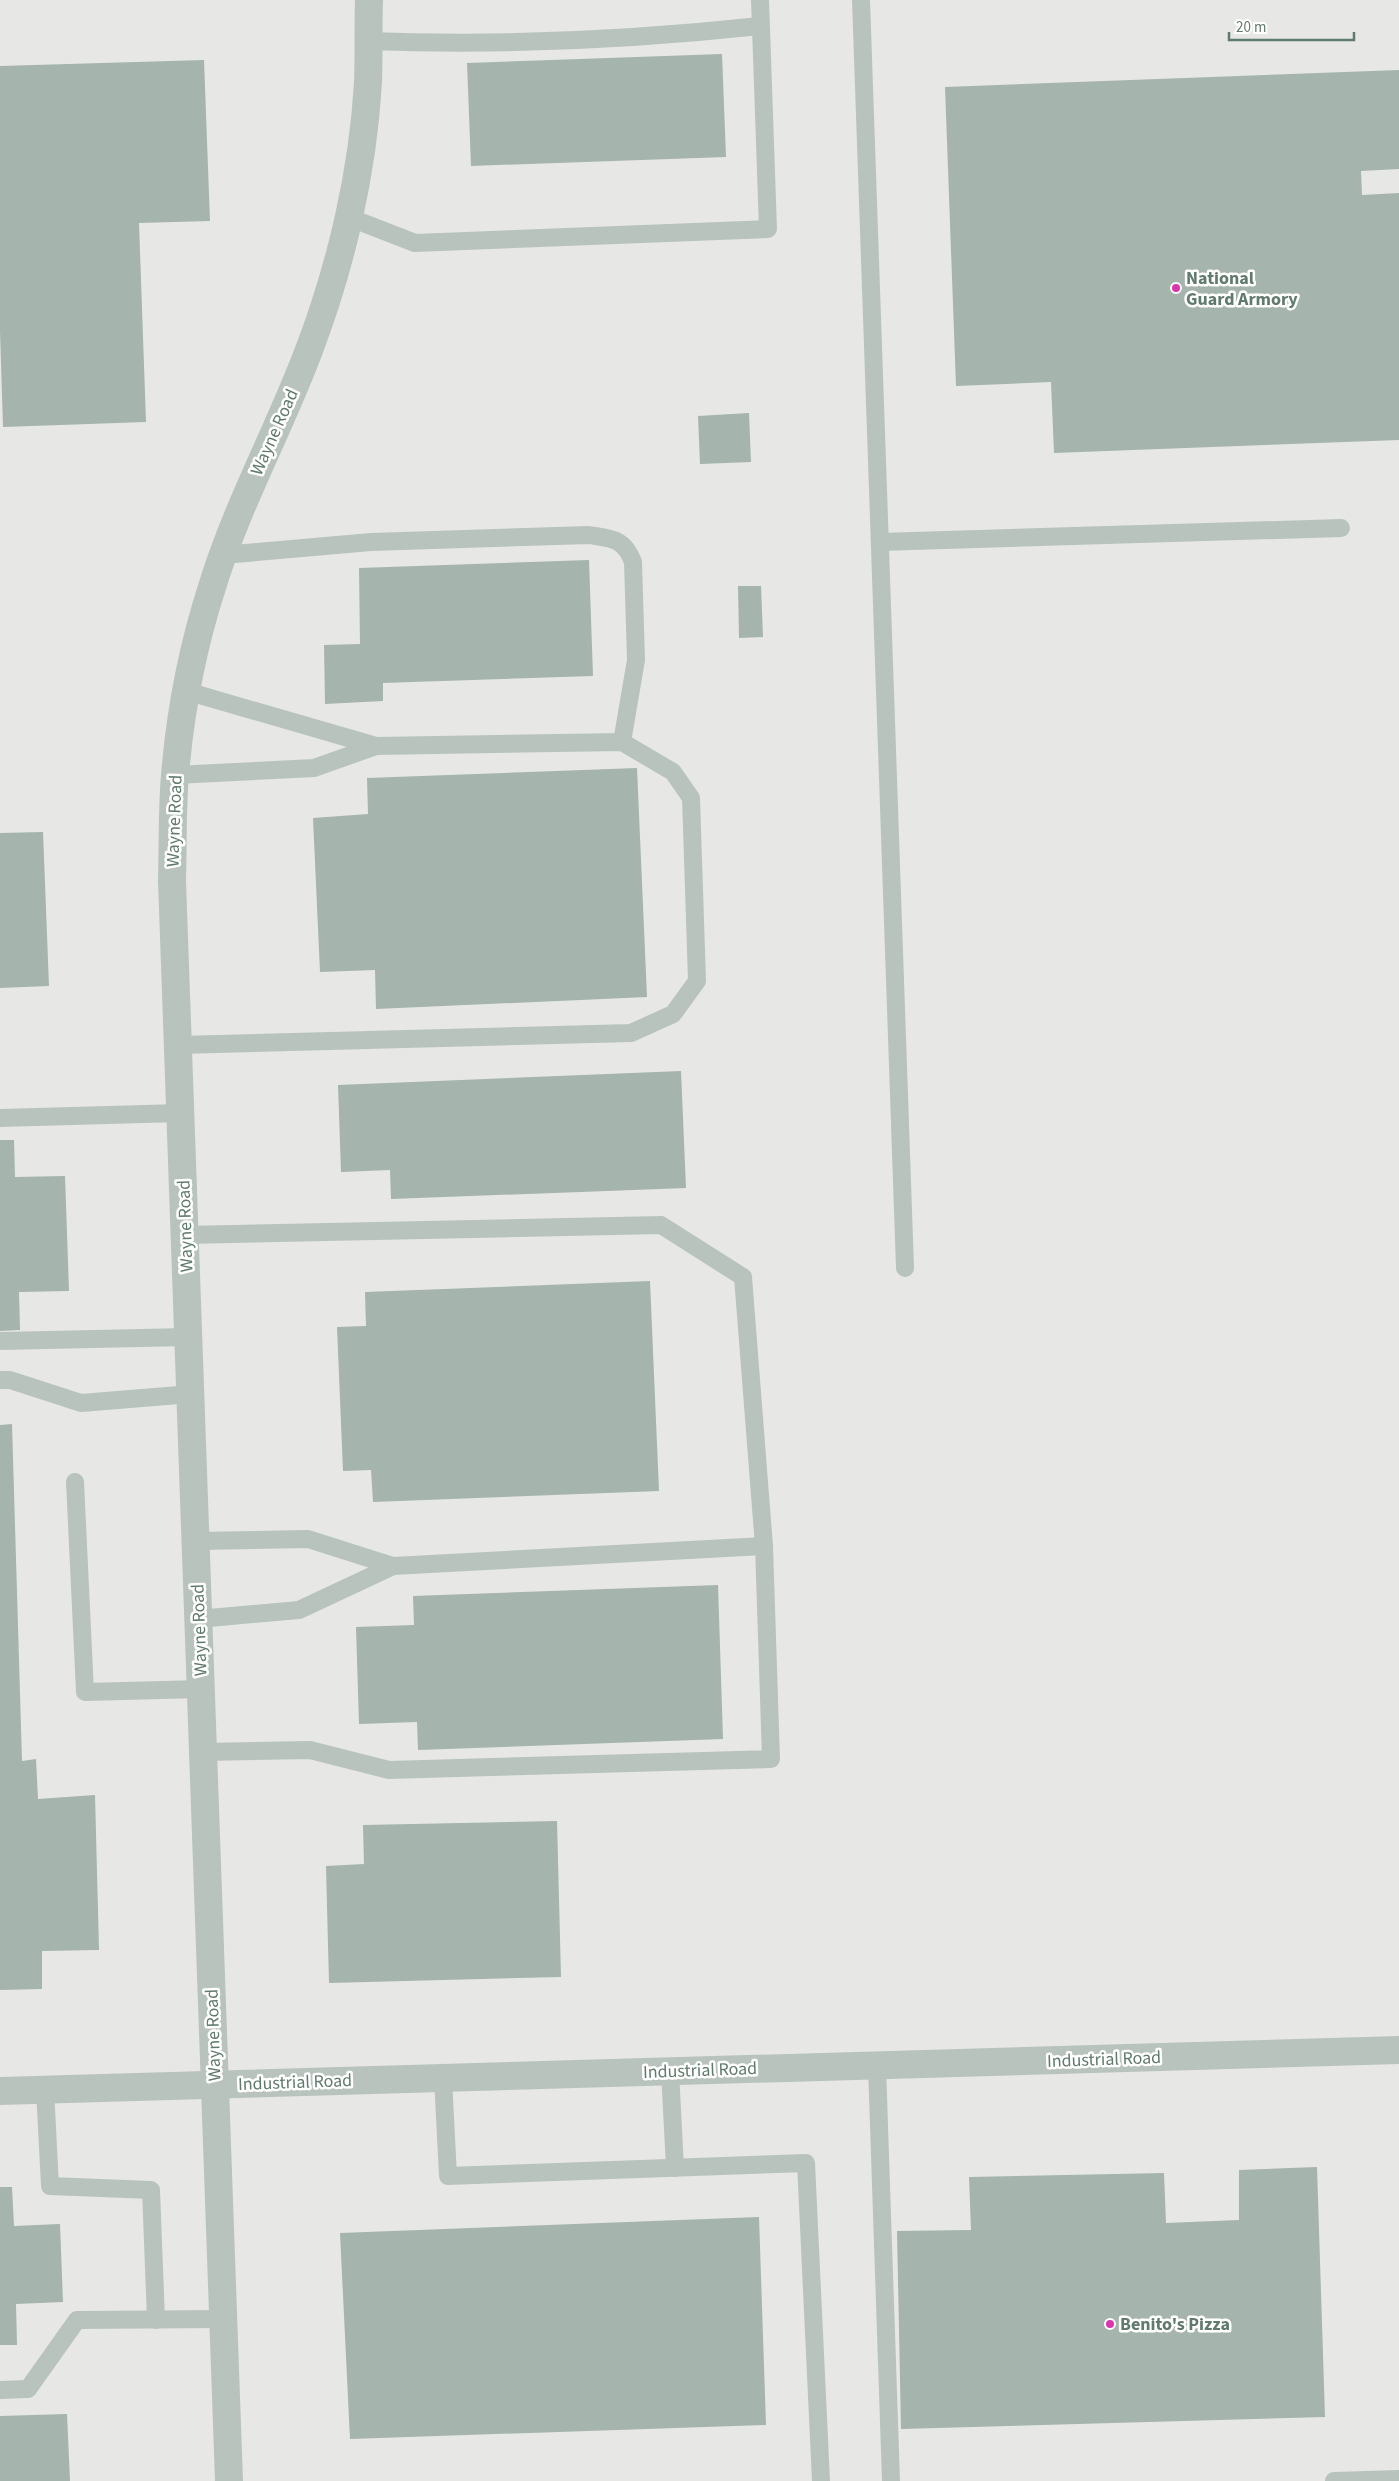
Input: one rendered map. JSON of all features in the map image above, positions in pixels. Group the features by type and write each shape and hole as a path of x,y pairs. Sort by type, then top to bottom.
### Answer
{"street":[{"name":"Wayne Road","path":"229,2481 172,881 175,775 186,691 211,588 240,508 286,411 332,283 348,217 362,132 368,83 369,0"},
{"name":"Industrial Road","path":"0,2091 1399,2050"}],"lane":[{"path":"348,217 415,243 768,229 760,0"},
{"path":"861,0 906,1268"},
{"path":"368,41 455,44 673,35 760,26"},
{"path":"880,542 1341,528"},
{"path":"222,556 371,542 589,535 616,540 628,549 634,562 636,660 622,742"},
{"path":"178,1045 631,1033 673,1014 698,981 691,798 673,772 622,742 376,746 186,691"},
{"path":"175,775 314,768 376,746"},
{"path":"0,1118 181,1113"},
{"path":"185,1235 661,1225 743,1278 764,1546 771,1759 389,1770 310,1750 203,1752"},
{"path":"0,1341 188,1337"},
{"path":"0,1380 10,1380 81,1403 190,1394"},
{"path":"76,1482 85,1692 201,1689"},
{"path":"196,1541 308,1539 393,1566 764,1546"},
{"path":"198,1619 300,1610 393,1566"},
{"path":"877,2066 891,2481"},
{"path":"670,2071 675,2168"},
{"path":"444,2078 448,2176 806,2163 821,2481"},
{"path":"45,2089 50,2186 151,2190 156,2320"},
{"path":"0,2390 28,2389 77,2320 223,2319"},
{"path":"1334,2481 1399,2479"}],"shaded area":[{"path":"0,0 1399,0 1399,2481 0,2481"}],"building":[{"path":"722,54 726,157 471,166 467,63"},
{"path":"204,60 210,221 139,223 146,422 3,427 0,331 0,66"},
{"name":"National Guard Armory","path":"1399,70 1399,169 1361,171 1362,195 1399,193 1399,440 1054,453 1051,382 956,386 945,87"},
{"path":"749,413 751,462 700,464 698,416"},
{"path":"589,560 593,676 383,683 383,701 325,704 324,645 360,644 359,568"},
{"path":"738,586 761,586 763,637 739,638"},
{"path":"637,768 647,997 376,1009 375,970 320,972 313,818 368,814 367,778"},
{"path":"43,832 49,986 0,988 0,833"},
{"path":"681,1071 686,1188 391,1199 390,1170 341,1172 338,1085"},
{"path":"0,1140 14,1140 15,1177 65,1176 69,1291 19,1292 20,1330 0,1331"},
{"path":"650,1281 659,1491 373,1502 371,1470 343,1471 337,1327 366,1326 365,1292"},
{"path":"12,1424 22,1761 36,1759 38,1799 95,1795 99,1950 42,1951 42,1989 0,1990 0,1425"},
{"path":"718,1585 723,1739 418,1750 417,1722 359,1724 356,1627 414,1625 413,1596"},
{"path":"557,1821 561,1977 329,1983 326,1866 364,1864 363,1825"},
{"name":"Benito's Pizza","path":"1317,2167 1325,2417 901,2429 897,2231 971,2230 969,2177 1164,2173 1166,2223 1239,2220 1239,2170"},
{"path":"0,2187 12,2187 14,2226 60,2224 63,2302 16,2304 17,2345 0,2345"},
{"path":"759,2217 766,2425 350,2439 340,2233"},
{"path":"67,2414 70,2481 0,2481 0,2416"}],"place":[{"name":"National Guard Armory","path":"1176,288"},
{"name":"Benito's Pizza","path":"1110,2324"}]}
